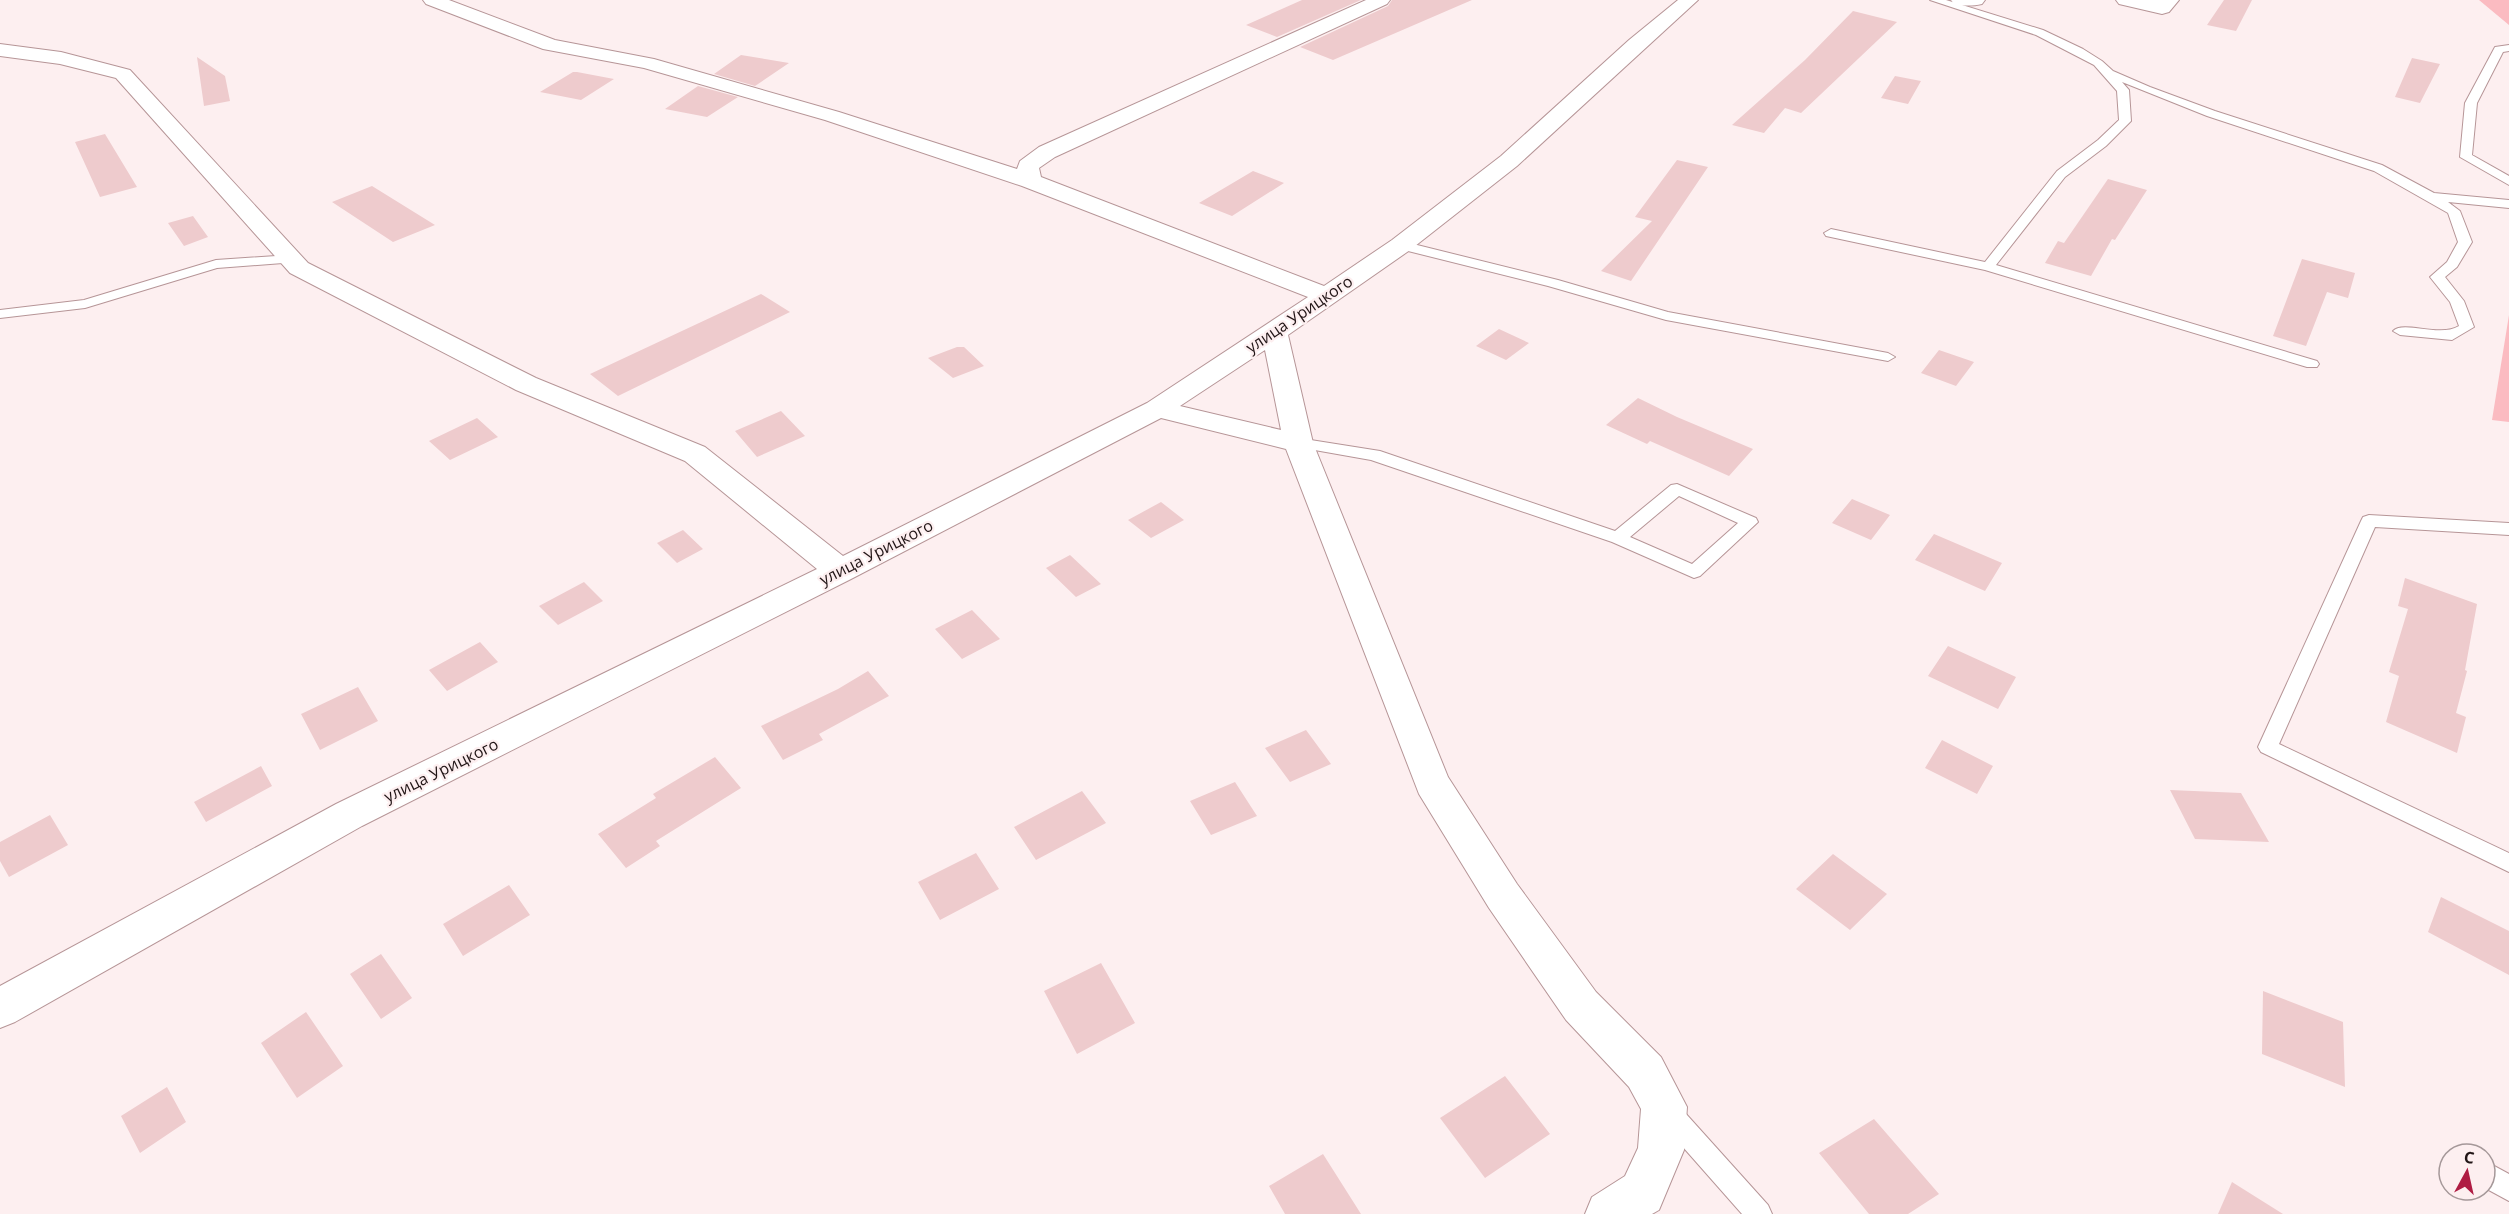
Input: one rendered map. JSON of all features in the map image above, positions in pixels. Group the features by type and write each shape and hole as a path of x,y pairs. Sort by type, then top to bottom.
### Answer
{"street":[{"path":"432,0 550,45 647,63 832,117 1030,181 1327,296"},
{"path":"1030,181 1028,166 1047,152 1382,0"},
{"name":"улица Урицкого","path":"0,1008 349,815 840,571 1157,409 1275,332 1401,244 1509,161 1635,44 1689,0"},
{"path":"1960,0 1976,0"},
{"path":"2125,0 2162,8 2170,0"},
{"path":"0,50 61,58 123,74 299,268 526,384 695,454 840,571"},
{"path":"1275,332 1298,443 1432,783 1516,915 1581,1006 1646,1072 1664,1107 1661,1150 1642,1193 1609,1214"},
{"path":"1157,409 1298,443"}],"lane":[{"path":"1935,0 1997,17 2059,41 2104,69 2145,90 2193,109 2379,169 2454,211 2465,242 2452,264 2437,277 2457,301 2467,327 2452,336 2400,331"},
{"path":"2509,48 2499,49 2471,103 2466,157 2509,181"},
{"path":"1988,267 2061,174 2102,143 2125,121 2123,90 2104,69"},
{"path":"2428,196 2509,204"},
{"path":"1831,233 1988,267 2312,364"},
{"path":"1401,244 1553,282 1666,316 1888,357"},
{"path":"0,314 85,304 216,264 291,259"},
{"path":"1298,443 1374,455 1618,538 1694,572 1750,522 1677,489 1618,538"},
{"path":"2509,529 2369,521 2268,747 2509,863"},
{"path":"1664,1107 1759,1214"}],"shaded area":[{"path":"2479,0 2509,0 2509,25"},
{"path":"2509,315 2509,422 2492,420"}],"building":[{"path":"1302,0 1361,0 1277,37 1246,25"},
{"path":"1392,0 1472,0 1333,60 1300,47 1388,6"},
{"path":"2224,0 2252,0 2236,31 2207,25"},
{"path":"1853,11 1897,22 1801,113 1785,108 1764,133 1732,125 1805,60"},
{"path":"741,55 789,63 755,86 714,74"},
{"path":"197,57 225,76 230,101 204,106"},
{"path":"2412,58 2440,64 2420,103 2395,97"},
{"path":"573,72 614,79 581,100 540,92"},
{"path":"1895,76 1921,81 1908,104 1881,98"},
{"path":"698,86 738,97 707,117 665,109"},
{"path":"105,134 137,187 100,197 75,142"},
{"path":"1677,160 1708,167 1631,281 1601,271 1652,221 1635,217"},
{"path":"1253,171 1284,183 1232,216 1199,203"},
{"path":"2108,179 2147,190 2115,240 2112,239 2091,276 2045,263 2058,241 2064,243"},
{"path":"372,186 435,225 393,242 332,202"},
{"path":"193,216 208,237 184,246 168,223"},
{"path":"2302,259 2355,273 2348,298 2327,292 2306,346 2273,336"},
{"path":"761,294 790,312 618,396 590,374"},
{"path":"1499,329 1529,343 1506,360 1476,346"},
{"path":"957,347 964,347 984,366 953,378 928,358"},
{"path":"1939,350 1974,362 1956,386 1921,373"},
{"path":"1638,398 1753,449 1729,476 1650,441 1647,444 1606,425"},
{"path":"781,411 805,436 757,457 735,431"},
{"path":"477,418 498,437 450,460 429,441"},
{"path":"1852,499 1890,515 1871,540 1832,523"},
{"path":"1161,502 1184,520 1151,538 1128,520"},
{"path":"683,530 703,549 677,563 657,543"},
{"path":"1934,534 2002,563 1985,591 1915,560"},
{"path":"1070,555 1101,584 1076,597 1046,568"},
{"path":"2405,578 2477,604 2465,670 2467,671 2456,713 2466,717 2457,753 2386,722 2399,676 2389,672 2408,609 2398,606"},
{"path":"584,582 603,601 558,625 539,606"},
{"path":"972,610 1000,639 962,659 935,629"},
{"path":"480,642 498,662 447,691 429,670"},
{"path":"1948,646 2016,677 1998,709 1928,676"},
{"path":"868,671 889,696 819,734 823,740 783,760 761,726 838,689"},
{"path":"358,687 378,721 320,750 301,714"},
{"path":"1306,730 1331,764 1290,782 1265,748"},
{"path":"1942,740 1993,766 1977,794 1925,768"},
{"path":"715,757 741,788 656,841 660,846 626,868 598,834 656,798 653,794"},
{"path":"261,766 272,786 206,822 194,802"},
{"path":"1235,782 1257,816 1211,835 1190,801"},
{"path":"2170,790 2241,793 2269,842 2195,839"},
{"path":"1082,791 1106,823 1036,860 1014,827"},
{"path":"50,815 68,845 9,877 0,861 0,842"},
{"path":"976,853 999,889 940,920 918,882"},
{"path":"1833,854 1887,894 1850,930 1796,889"},
{"path":"509,885 530,915 463,956 443,924"},
{"path":"2441,897 2509,931 2509,975 2428,932"},
{"path":"381,954 412,998 381,1019 350,974"},
{"path":"1101,963 1135,1023 1077,1054 1044,991"},
{"path":"2263,991 2343,1022 2345,1087 2262,1054"},
{"path":"306,1012 343,1066 297,1098 261,1043"},
{"path":"1505,1076 1550,1134 1485,1178 1440,1118"},
{"path":"167,1087 186,1122 140,1153 121,1116"},
{"path":"1874,1119 1939,1194 1908,1214 1869,1214 1819,1153"},
{"path":"1323,1154 1361,1214 1285,1214 1269,1186"},
{"path":"2232,1182 2283,1214 2218,1214"}]}
